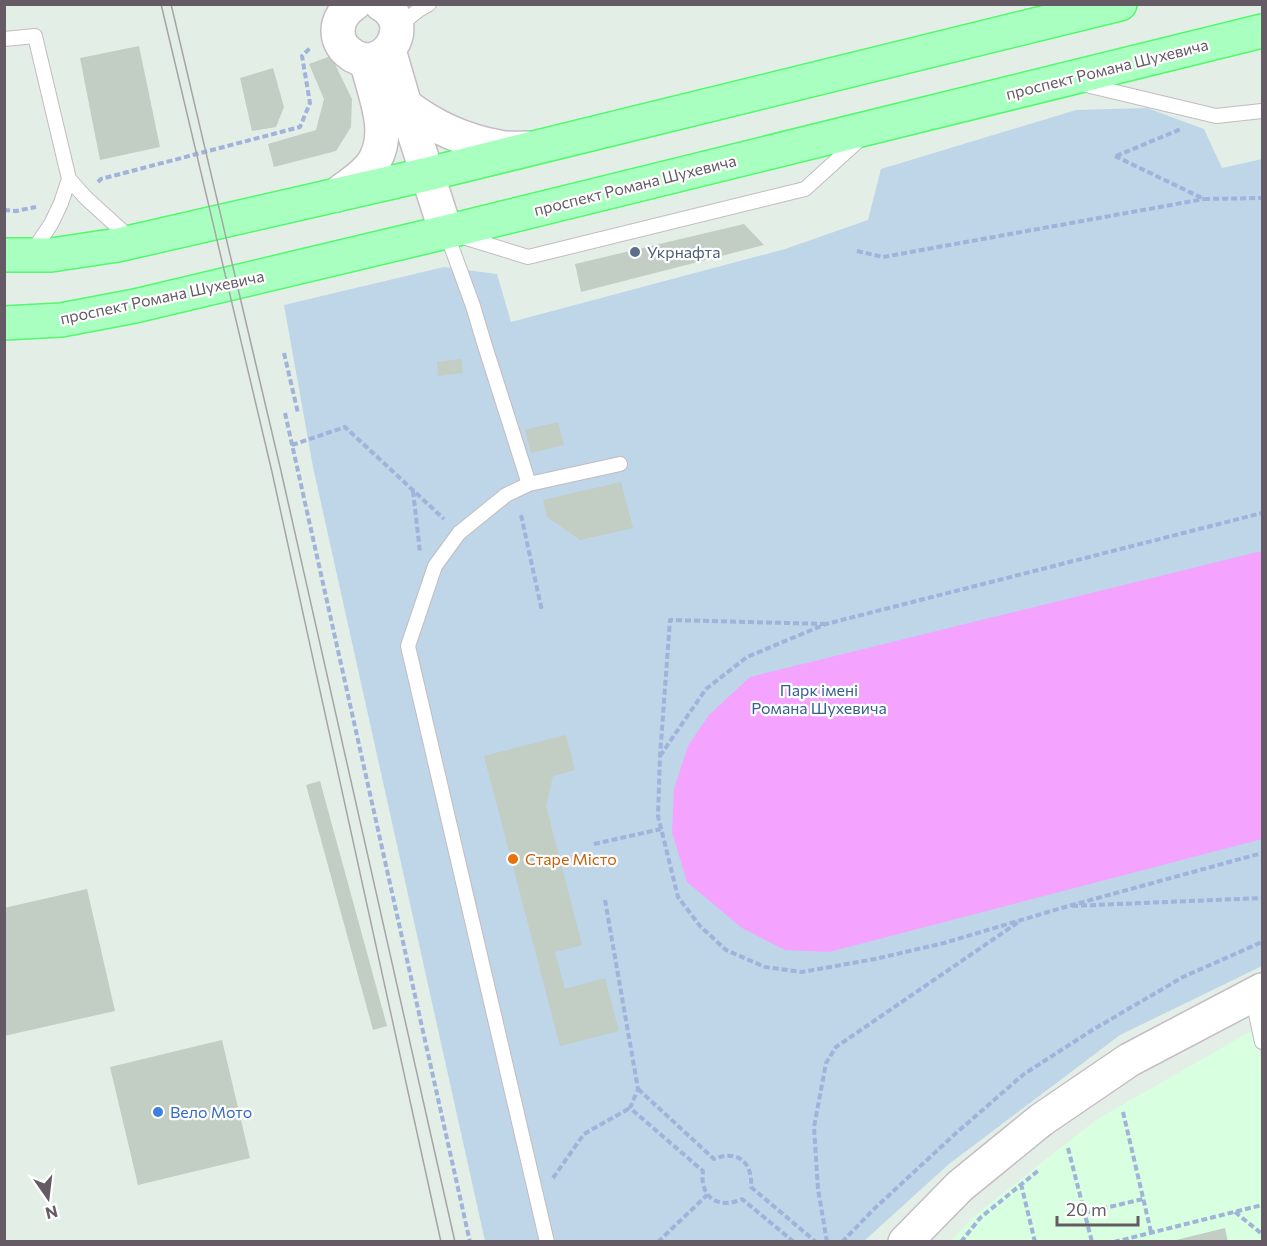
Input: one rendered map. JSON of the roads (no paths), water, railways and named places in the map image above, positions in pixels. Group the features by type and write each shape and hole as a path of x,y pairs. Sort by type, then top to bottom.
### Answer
{"main road":[{"path":"18,255 51,255 134,242 429,174 1120,4"},
{"name":"проспект Романа Шухевича","path":"4,323 61,320 135,306 1263,31"}],"street":[{"path":"367,23 405,105 446,231"},
{"path":"336,195 360,177 375,160 383,127 368,67 367,23"},
{"path":"405,105 437,126 472,140 501,148 532,148"},
{"path":"905,1242 960,1186 1041,1120 1129,1060 1257,993"}],"lane":[{"path":"367,23 407,19 429,4"},
{"path":"4,39 35,36 69,179 86,198 134,242"},
{"path":"1065,80 1216,116 1263,111"},
{"path":"446,231 528,257 806,189 873,127"},
{"path":"18,255 51,224 69,179"},
{"path":"446,231 473,306 529,484"},
{"path":"547,1242 408,645 435,566 459,533 506,495 529,484 620,464"},
{"path":"1257,993 1263,1042"}],"tram line":[{"path":"161,4 272,472 441,1242"},
{"path":"171,4 281,471 455,1242"}],"place":[{"name":"Укрнафта","path":"635,252"},
{"name":"Старе Місто","path":"513,859"},
{"name":"Вело Мото","path":"158,1112"}],"park label":[{"name":"Парк імені Романа Шухевича","path":"819,699"}]}
